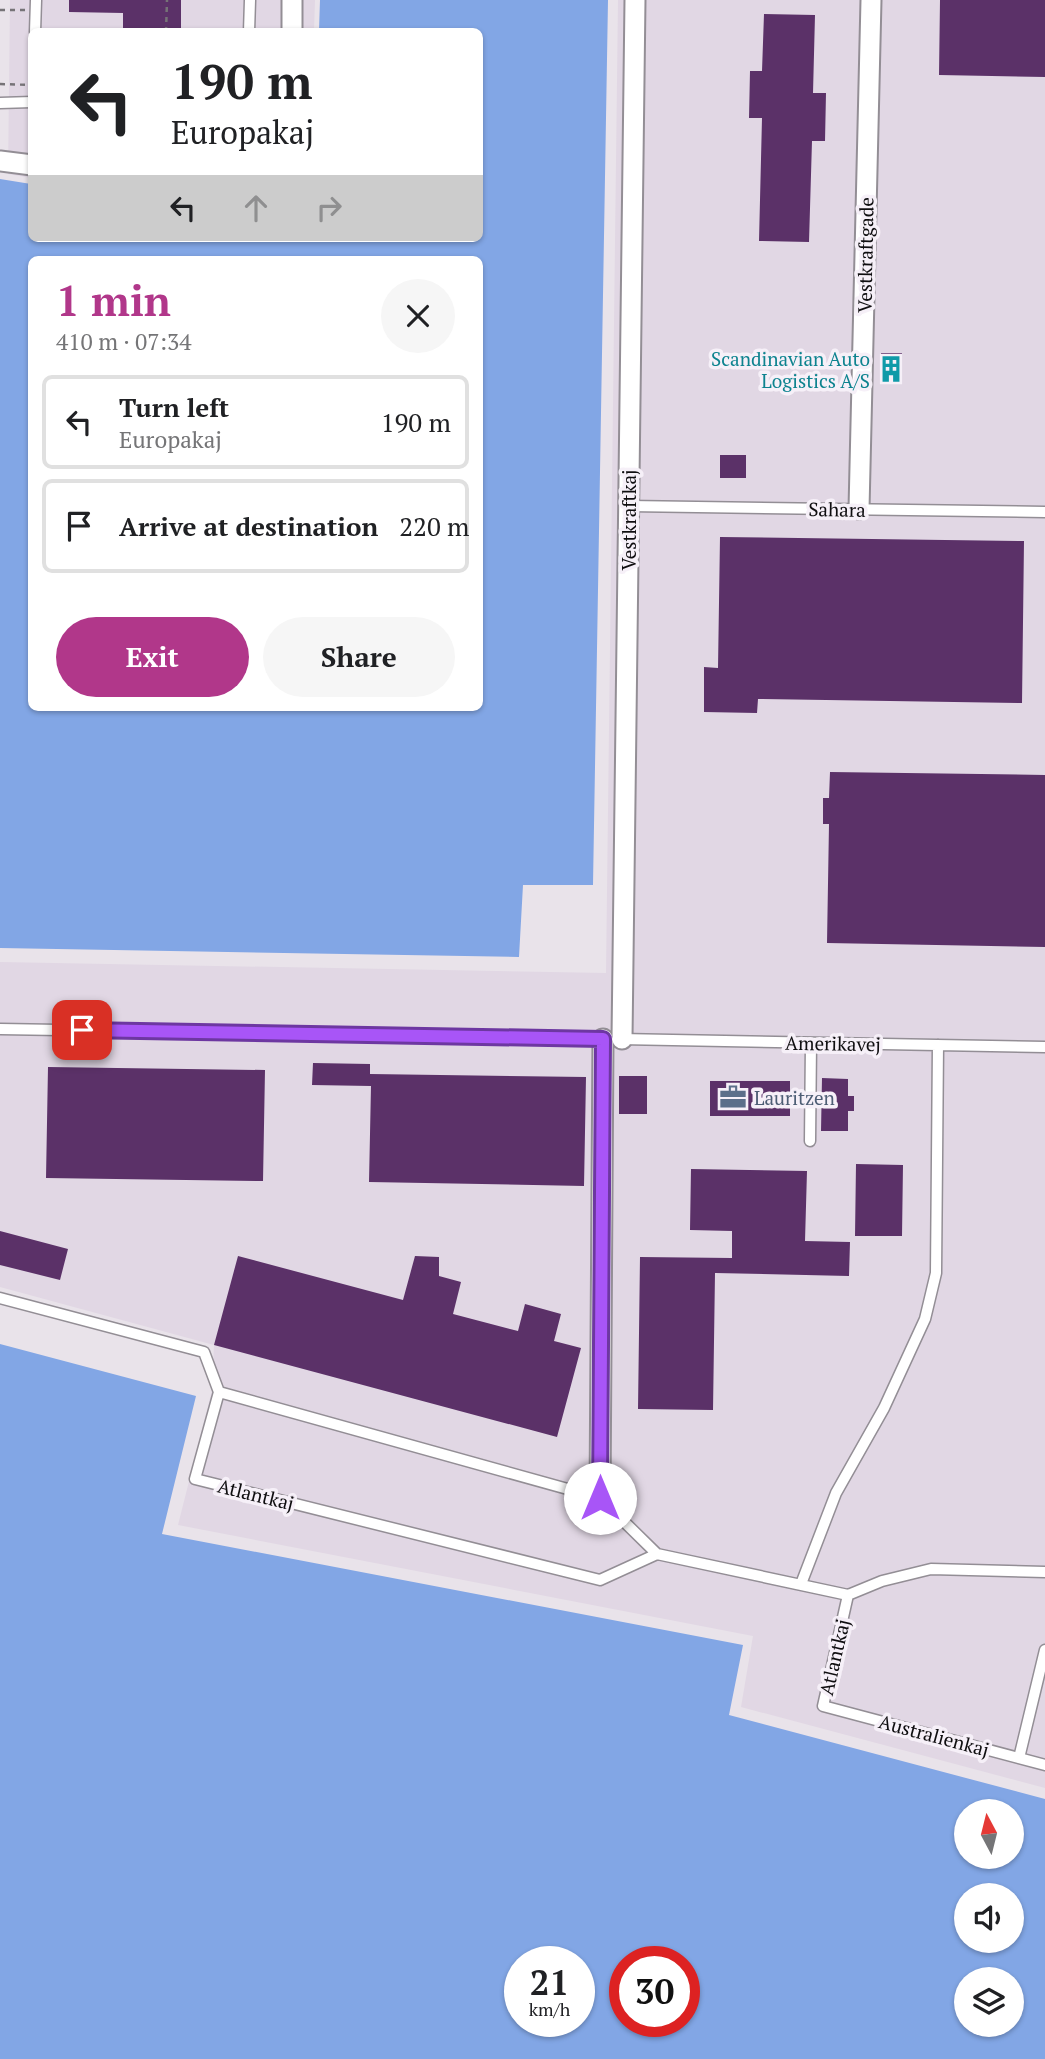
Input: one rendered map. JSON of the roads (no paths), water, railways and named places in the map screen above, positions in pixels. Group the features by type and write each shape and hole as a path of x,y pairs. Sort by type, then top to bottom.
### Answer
{"street":[{"path":"292,0 292,28"},
{"name":"Vestkraftkaj","path":"600,1498 629,506 627,433 635,0"},
{"name":"Vestkraftgade","path":"859,509 871,0"},
{"path":"0,161 28,164"}],"lane":[{"path":"249,28 250,0"},
{"path":"35,28 36,5"},
{"path":"0,103 28,102"},
{"name":"Sahara","path":"629,506 1045,512"},
{"name":"Amerikavej","path":"0,1029 1045,1047"},
{"path":"810,1141 811,1043"},
{"path":"800,1584 836,1493 884,1408 925,1319 936,1272 938,1045"},
{"path":"0,1298 204,1352 219,1392 600,1498 657,1553"},
{"name":"Atlantkaj","path":"219,1392 195,1479 600,1580 657,1553 848,1595 823,1706"},
{"path":"848,1595 883,1581 930,1569 1045,1572"},
{"path":"1020,1758 1045,1650"},
{"name":"Australienkaj","path":"823,1706 1045,1765"}],"water":[{"path":"320,0 608,0 593,885 523,885 519,957 0,948 0,179 28,184 28,242 483,242 483,28 319,28"},
{"path":"0,1344 196,1396 162,1534 743,1645 729,1715 1045,1799 1045,2059 0,2059"}],"place":[{"name":"Scandinavian Auto Logistics A/S","path":"891,369"},
{"name":"Lauritzen","path":"733,1097"}]}
